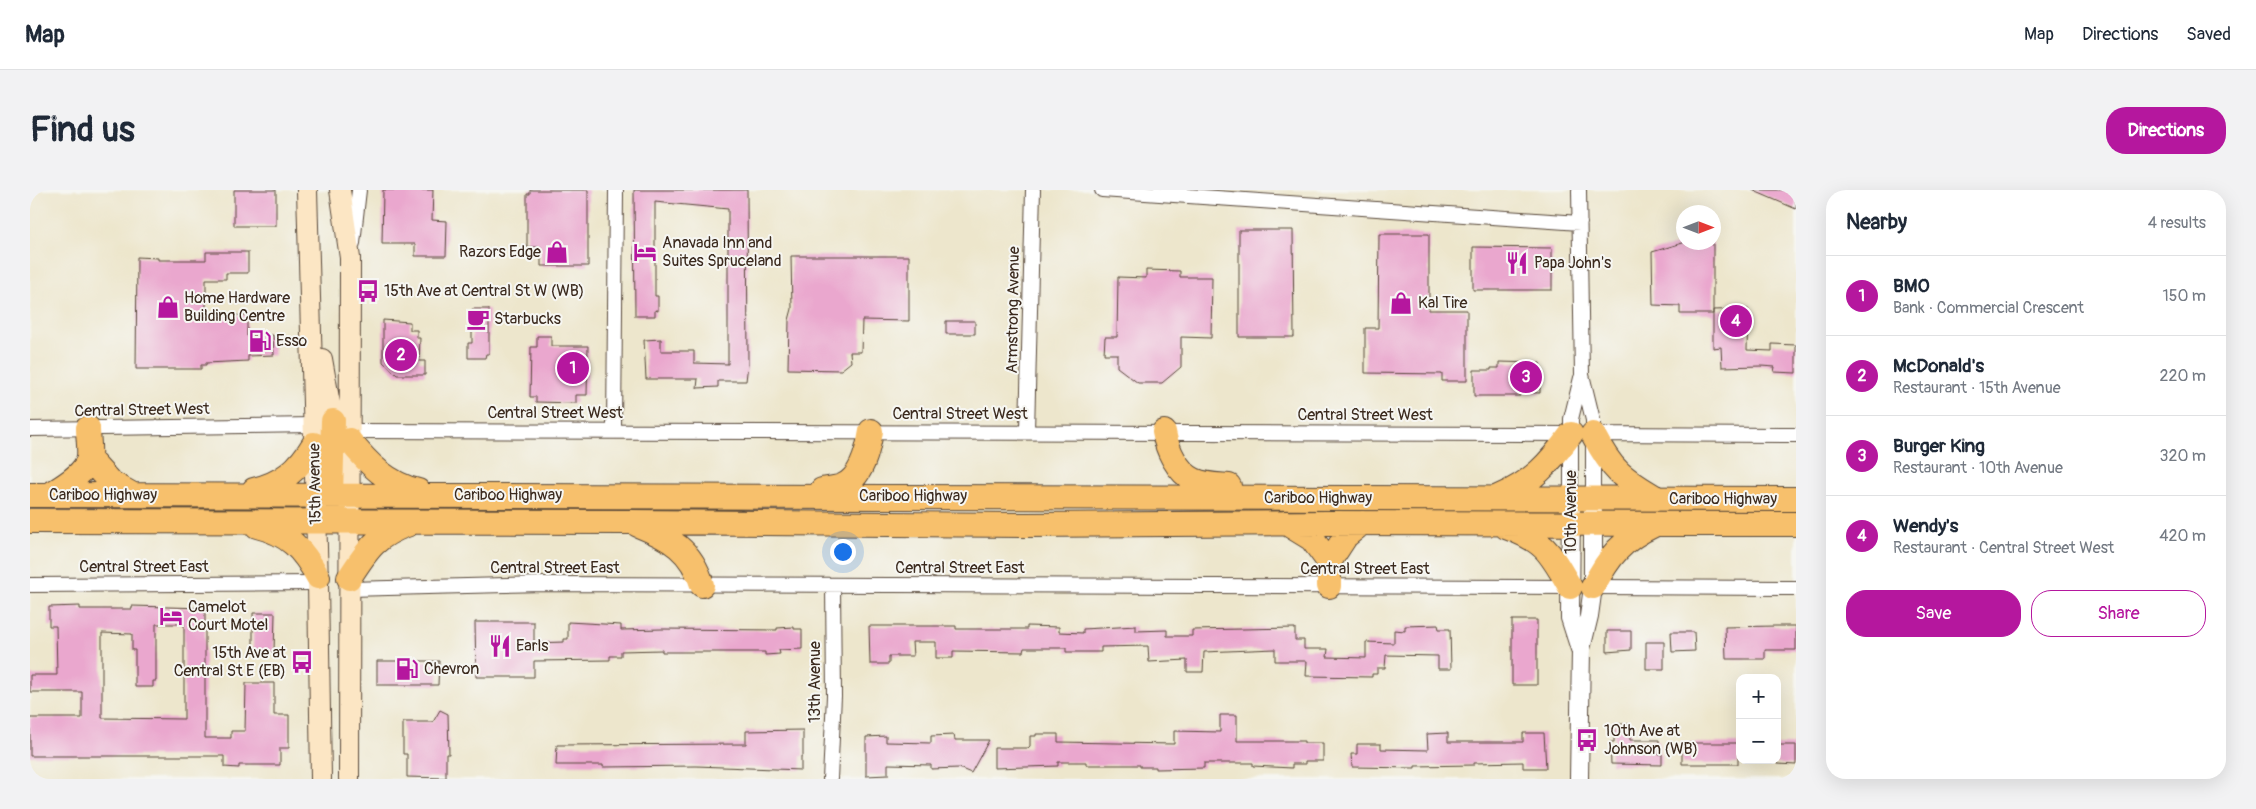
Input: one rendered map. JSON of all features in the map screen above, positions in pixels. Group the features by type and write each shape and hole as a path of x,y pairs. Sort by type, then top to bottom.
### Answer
{"highway":[{"path":"88,428 89,459 110,482 134,495"},
{"path":"793,496 841,486 850,481 858,473 868,447 871,431"},
{"path":"232,495 266,487 286,477 304,462 332,432"},
{"path":"332,432 332,507 342,518 348,521"},
{"path":"332,432 360,454 382,475 402,487 437,496"},
{"path":"1164,432 1166,446 1183,472 1194,480 1209,484 1259,489 1292,498"},
{"path":"1494,499 1517,489 1540,473 1582,434 1616,471 1632,484 1658,499"},
{"path":"39,495 73,478 89,459"},
{"name":"Cariboo Highway","path":"39,495 1796,499"},
{"name":"Cariboo Highway","path":"30,521 420,521 1026,525 1286,523 1796,524"},
{"path":"233,521 278,532 288,538 304,554 318,580"},
{"path":"349,583 365,553 378,539 387,532 420,521"},
{"path":"630,522 659,533 677,544 698,571 702,585"},
{"path":"1286,523 1312,539 1329,562"},
{"path":"1329,586 1329,562 1346,536 1362,523"},
{"path":"1497,523 1529,535 1544,547 1582,587 1617,549 1635,534 1656,524"}],"main road":[{"path":"307,190 310,308 318,334 332,432"},
{"path":"332,432 350,258 340,190"},
{"name":"15th Avenue","path":"321,779 316,521 332,495"},
{"name":"15th Avenue","path":"348,521 349,779"}],"street":[{"path":"350,258 359,190"},
{"path":"614,431 616,190"},
{"name":"Armstrong Avenue","path":"1027,431 1033,190"},
{"path":"1102,190 1580,223"},
{"name":"10th Avenue","path":"1579,190 1582,374 1593,420 1582,434 1582,499"},
{"name":"10th Avenue","path":"1579,779 1581,649 1589,616 1582,587 1582,434 1571,419 1582,374"},
{"name":"Central Street West","path":"30,428 332,432 1027,431 1796,435"},
{"name":"Central Street East","path":"30,585 318,580"},
{"name":"Central Street East","path":"349,583 1796,588"},
{"name":"13th Avenue","path":"830,779 834,696 833,585"}],"building":[{"path":"234,190 276,190 276,226 234,226"},
{"path":"383,190 433,190 432,220 447,221 446,256 415,256 415,244 382,244"},
{"path":"530,190 588,190 588,266 541,266 541,247 527,247 527,194 530,194"},
{"name":"Anavada Inn and Suites Spruceland","path":"634,190 747,190 748,364 746,381 718,381 718,387 697,388 698,379 646,379 644,340 661,339 661,351 694,351 694,363 728,364 728,209 655,202 655,296 658,296 658,311 655,310 655,316 635,316"},
{"path":"1752,190 1796,190 1796,209"},
{"path":"1239,230 1293,230 1294,337 1239,337"},
{"path":"1379,234 1429,234 1429,310 1467,310 1467,381 1442,381 1442,374 1365,373 1365,328 1378,328"},
{"path":"1676,245 1676,250 1713,250 1713,314 1680,314 1680,306 1653,305 1652,252"},
{"path":"1473,247 1552,248 1552,290 1473,290"},
{"path":"206,252 248,252 248,273 226,273 226,279 206,279 206,316 247,315 247,336 273,335 274,355 248,356 248,361 206,363 206,365 201,365 201,369 136,369 137,257 158,258 158,260 206,260"},
{"path":"791,256 909,256 909,321 862,320 861,352 850,352 851,362 841,370 788,369 789,320 792,309"},
{"path":"1146,270 1180,271 1180,277 1212,277 1211,338 1181,337 1181,367 1162,383 1138,383 1117,367 1117,354 1104,354 1105,337 1117,337 1118,277 1146,278"},
{"path":"472,309 489,309 489,354 486,354 485,358 468,358 468,343 472,343"},
{"path":"1748,309 1747,350 1772,351 1772,344 1796,345 1796,373 1774,372 1775,367 1722,367 1721,347 1713,348 1713,310"},
{"path":"383,320 410,322 410,330 417,330 417,338 420,338 419,361 425,361 425,375 397,375 383,362"},
{"path":"946,321 975,321 975,334 946,334"},
{"path":"537,336 551,336 551,346 588,346 587,395 576,395 576,403 536,402 536,397 530,397 531,347 537,347"},
{"path":"1499,362 1540,363 1540,393 1520,392 1520,396 1474,396 1474,370 1499,368"},
{"path":"80,606 80,609 132,609 132,606 205,608 205,738 231,738 231,731 245,731 246,683 274,683 274,715 289,715 289,748 280,748 280,765 239,765 239,768 224,767 224,756 30,756 30,718 82,718 82,692 30,692 30,675 57,675 56,626 49,626 49,607","holes":["156,624 184,624 184,719 102,718 102,633 132,634 132,650 135,650 135,687 153,687 153,681 156,681"]},
{"path":"253,613 275,613 274,652 253,652"},
{"path":"1512,620 1537,620 1537,685 1512,685"},
{"path":"475,622 534,622 534,643 564,642 564,639 568,639 568,622 621,625 621,630 777,630 777,628 794,627 794,629 802,629 802,649 779,650 780,654 765,655 765,652 621,651 621,656 610,656 610,660 534,661 534,677 476,677"},
{"path":"1438,625 1439,629 1450,629 1451,669 1438,669 1438,656 1386,655 1385,668 1377,668 1377,674 1372,674 1372,677 1306,676 1307,661 1275,661 1275,649 1204,652 1203,672 1187,672 1187,660 1149,662 1148,646 1101,647 1101,652 1066,652 1066,648 1024,648 1023,652 953,651 953,658 936,658 936,642 912,642 913,656 889,656 889,664 870,664 869,626 956,626 956,629 1027,629 1027,626 1059,627 1059,632 1083,633 1083,629 1136,626 1136,631 1167,630 1167,636 1192,636 1192,630 1295,628 1295,640 1304,640 1304,649 1328,649 1327,657 1366,658 1366,642 1394,643 1394,630 1405,631 1405,626"},
{"path":"1796,626 1796,650 1765,650 1765,659 1726,659 1725,627"},
{"path":"1607,631 1631,631 1631,650 1607,652"},
{"path":"1671,632 1694,632 1695,651 1672,652"},
{"path":"1646,642 1664,642 1664,669 1646,669"},
{"path":"377,661 439,661 438,685 377,685"},
{"path":"440,710 448,714 449,754 446,754 446,778 407,777 407,754 403,754 403,722 433,722"},
{"path":"1220,715 1237,715 1237,741 1304,741 1304,743 1323,743 1323,761 1305,761 1305,764 1292,764 1292,768 1253,766 1253,763 1204,763 1204,768 1156,769 1156,767 1140,767 1140,765 1086,765 1086,762 1058,762 1058,766 994,768 994,748 1028,748 1030,746 1030,736 1036,736 1036,734 1058,734 1058,742 1174,744 1174,731 1220,732"},
{"path":"1614,724 1630,724 1630,740 1659,740 1659,754 1662,754 1662,765 1611,764 1610,742 1614,742"},
{"path":"803,730 801,770 696,766 603,767 603,765 556,765 557,745 746,744 746,731"},
{"path":"1448,733 1448,742 1523,742 1523,733 1544,733 1546,768 1523,768 1523,762 1415,766 1415,768 1352,767 1351,754 1357,754 1357,744 1381,744 1381,749 1428,750 1427,734"},
{"path":"954,735 955,740 989,740 971,773 959,768 931,769 931,765 888,764 888,775 866,776 866,737 886,736 886,742 931,743 931,736"},
{"path":"1682,743 1736,743 1736,764 1682,764"},
{"path":"1781,745 1796,745 1796,765 1777,764 1781,764"}],"place":[{"name":"Razors Edge","path":"557,252"},
{"name":"Anavada Inn and Suites Spruceland","path":"645,252"},
{"name":"Papa John's","path":"1517,263"},
{"name":"15th Ave at Central St W (WB)","path":"368,291"},
{"name":"Kal Tire","path":"1401,303"},
{"name":"Home Hardware Building Centre","path":"168,307"},
{"name":"Starbucks","path":"478,319"},
{"name":"Wendy's","path":"1736,321"},
{"name":"Esso","path":"260,341"},
{"name":"McDonald's","path":"401,355"},
{"name":"BMO","path":"573,368"},
{"name":"Burger King","path":"1526,377"},
{"name":"Camelot Court Motel","path":"171,616"},
{"name":"Earls","path":"500,646"},
{"name":"15th Ave at Central St E (EB)","path":"302,662"},
{"name":"Chevron","path":"407,669"},
{"name":"10th Ave at Johnson (WB)","path":"1587,740"}]}
